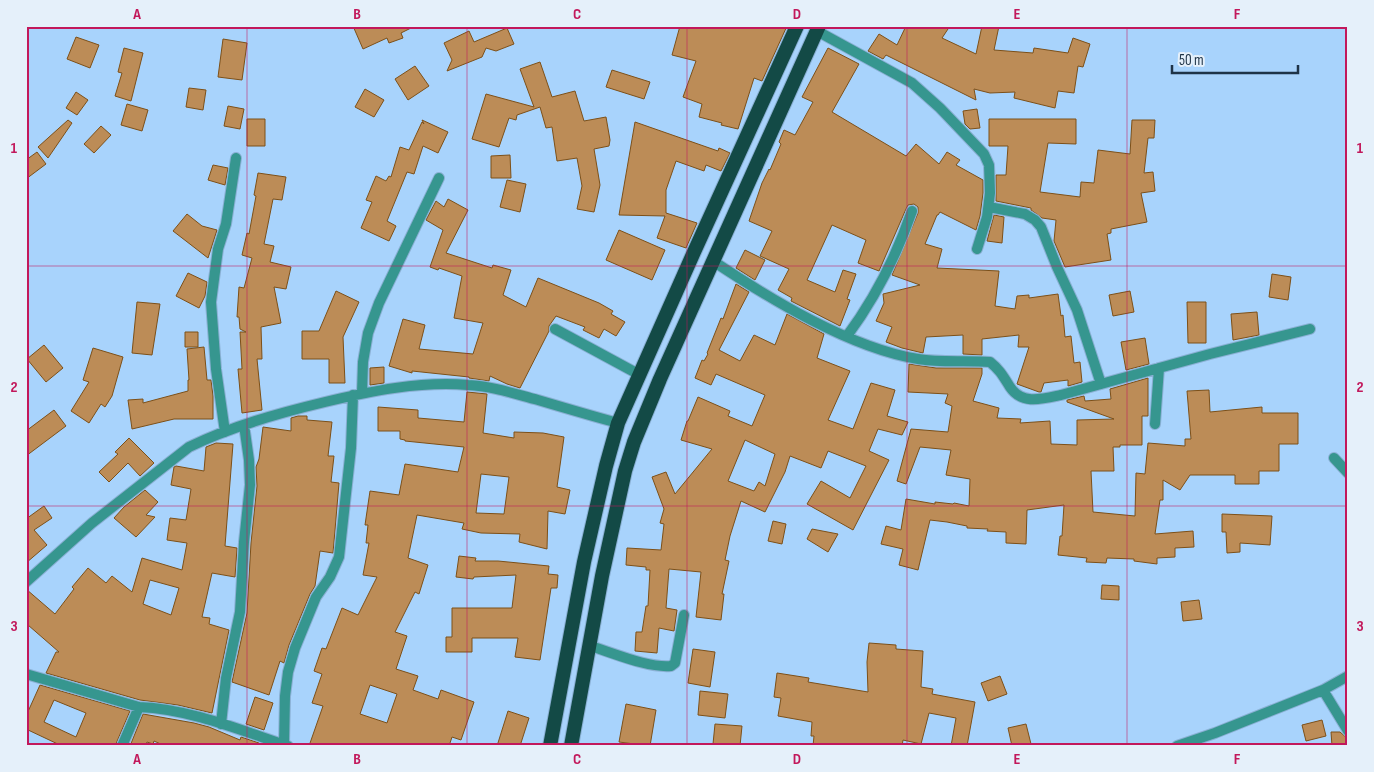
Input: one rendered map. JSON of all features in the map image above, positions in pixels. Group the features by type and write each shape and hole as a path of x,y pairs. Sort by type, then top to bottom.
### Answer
{"highway":[{"path":"550,746 584,562 618,423 797,26"},
{"path":"571,746 602,576 624,471 660,379 818,29"},
{"path":"745,138 764,147"},
{"path":"565,664 586,667"}],"street":[{"path":"818,29 912,83 924,92 984,154 988,165 989,207 977,249"},
{"path":"225,432 216,369 211,302 218,249 226,224 236,158"},
{"path":"26,674 139,707 169,710 221,724 286,745 285,696 288,672 295,648 316,597 330,578 338,557 358,394 368,333 379,303 440,178"},
{"path":"989,207 1025,214 1035,220 1041,227 1077,310 1101,384"},
{"path":"847,336 866,310 885,278 912,211"},
{"path":"713,261 753,288 866,344 916,359 939,362 990,362 1001,371 1016,395 1025,399 1061,395 1310,329"},
{"path":"555,329 640,375"},
{"path":"1155,424 1159,368"},
{"path":"26,582 92,523 189,447 244,425 298,408 358,394 437,384 468,384 499,389 618,423"},
{"path":"221,724 226,678 240,612 244,542 250,485 250,460 244,425"},
{"path":"1334,458 1348,473"},
{"path":"590,646 646,663 663,667 671,666 675,662 684,615"},
{"path":"1177,746 1216,733 1323,690 1348,676"},
{"path":"1323,690 1348,731"},
{"path":"122,746 139,707"}],"building":[{"path":"353,26 415,26 401,33 403,38 389,43 387,38 363,49"},
{"path":"680,26 787,26 762,81 754,78 738,129 699,117 702,104 683,97 696,61 672,55"},
{"path":"906,26 950,26 942,38 976,54 982,26 999,26 994,50 1033,53 1034,48 1068,53 1073,38 1090,44 1083,67 1078,66 1074,93 1058,91 1055,108 1014,98 1015,92 990,93 974,89 976,100 886,55 883,59 868,51 879,34 897,45"},
{"path":"507,28 514,44 496,51 486,48 482,57 447,71 452,60 444,43 469,31 474,42"},
{"path":"76,37 99,45 90,68 67,59"},
{"path":"223,39 247,43 242,80 218,77"},
{"path":"124,48 143,53 131,101 115,96 122,73 118,72"},
{"path":"828,48 859,64 832,112 906,156 916,144 939,164 947,152 960,160 956,165 983,180 980,216 976,230 940,212 937,215 925,244 942,249 937,268 999,271 995,306 1015,309 1017,296 1029,295 1029,298 1058,294 1061,316 1063,315 1065,337 1071,336 1074,363 1080,362 1082,382 1068,386 1068,380 1044,383 1041,392 1017,384 1029,347 1018,347 1019,335 982,339 982,355 963,354 963,335 926,337 923,353 886,342 892,327 876,321 884,303 883,294 920,285 892,275 918,213 918,207 914,204 908,205 879,271 858,263 866,240 832,225 807,280 835,292 843,270 856,274 847,299 850,300 840,326 791,301 792,298 778,290 789,269 760,256 772,231 749,221 762,183 781,144 779,142 784,130 795,135 813,102 802,97"},
{"path":"540,62 552,97 575,91 584,121 606,117 610,140 609,146 594,149 600,185 594,212 577,209 582,186 577,158 557,161 552,127 546,128 540,107 517,115 516,120 509,118 499,147 472,139 486,94 534,107 520,69"},
{"path":"415,66 429,86 408,100 395,79"},
{"path":"612,70 650,82 644,99 606,87"},
{"path":"189,88 206,90 203,110 186,107"},
{"path":"365,89 384,100 374,117 355,107"},
{"path":"76,92 88,100 77,115 66,108"},
{"path":"127,104 148,110 142,131 121,125"},
{"path":"228,106 244,109 240,129 224,126"},
{"path":"977,109 980,128 970,129 965,124 963,111"},
{"path":"247,119 265,119 265,146 247,146"},
{"path":"989,119 1076,119 1076,144 1048,143 1040,192 1080,197 1081,182 1094,183 1098,150 1130,154 1132,120 1155,120 1154,138 1148,138 1144,173 1153,172 1155,191 1141,193 1147,222 1111,229 1111,233 1107,234 1111,260 1065,267 1054,241 1056,220 1042,218 1031,208 996,201 996,175 1006,175 1008,146 989,146"},
{"path":"68,120 72,123 48,158 38,147"},
{"path":"422,120 448,132 438,153 423,146 414,174 407,172 387,221 396,226 389,241 361,228 372,202 366,200 376,176 386,181 389,176 391,177 400,147 409,150 422,122 424,124"},
{"path":"635,122 718,151 719,148 730,153 721,171 706,165 704,171 676,161 666,190 666,213 697,223 686,248 657,238 665,216 619,215"},
{"path":"101,126 111,135 94,153 84,144"},
{"path":"37,152 46,164 26,179 26,160"},
{"path":"510,155 511,178 491,178 491,156"},
{"path":"213,165 228,168 225,185 208,180"},
{"path":"258,173 286,177 282,200 273,199 264,244 274,246 270,262 291,267 286,289 274,287 281,323 261,327 262,359 257,359 262,410 242,413 238,369 242,369 240,332 246,332 240,329 239,317 237,317 239,287 244,288 252,258 242,255 247,233 249,234"},
{"path":"507,180 526,184 520,212 500,207"},
{"path":"448,199 468,210 446,253 492,268 493,265 511,270 503,295 526,307 538,278 599,303 613,311 611,314 625,322 616,336 604,329 599,338 583,330 585,327 556,316 549,326 549,331 520,388 490,376 489,381 412,371 412,373 389,366 403,319 425,325 419,349 473,354 483,323 454,318 462,276 430,267 443,230 426,220 436,201 444,207"},
{"path":"187,214 202,226 217,230 208,258 173,231"},
{"path":"994,215 1004,217 1002,243 987,241"},
{"path":"619,230 665,250 652,280 606,260"},
{"path":"745,250 765,260 755,280 736,268"},
{"path":"188,273 207,282 205,296 199,308 176,296"},
{"path":"1272,274 1291,277 1288,300 1269,297"},
{"path":"736,284 749,292 719,350 740,361 754,335 775,345 787,314 824,334 817,358 850,371 828,420 853,429 871,383 895,390 887,416 908,422 902,435 878,429 869,451 889,460 853,530 807,504 821,481 850,498 866,466 828,451 821,468 790,456 785,472 765,512 741,501 725,560 729,561 722,594 724,594 721,620 696,617 701,572 669,569 666,608 677,610 674,631 659,628 657,653 635,651 636,632 642,632 646,606 648,606 650,570 646,570 646,567 626,565 627,548 661,550 664,524 660,523 664,509 652,477 666,472 675,494 712,449 681,440 698,397 730,411 728,416 752,426 765,395 716,374 711,385 695,378 702,360 704,361 708,354 721,318 723,319","holes":["745,440 775,454 765,486 759,482 754,491 728,481"]},
{"path":"336,291 359,302 343,337 345,383 329,383 329,359 302,359 302,331 319,331"},
{"path":"1130,291 1134,312 1113,316 1109,295"},
{"path":"137,302 160,304 152,355 132,353"},
{"path":"1187,302 1206,302 1206,343 1188,343"},
{"path":"1257,312 1259,335 1233,340 1231,314"},
{"path":"185,332 198,332 198,347 185,347"},
{"path":"1145,338 1149,364 1126,370 1121,342"},
{"path":"44,345 63,368 46,382 27,359"},
{"path":"204,347 207,380 211,380 213,396 213,419 174,419 132,429 128,400 143,399 143,403 188,391 187,349"},
{"path":"93,348 123,357 112,396 105,407 101,404 89,423 71,411 89,382 83,380"},
{"path":"909,364 936,368 982,368 982,374 973,401 999,408 997,418 1021,419 1020,423 1050,421 1051,444 1077,445 1077,420 1114,419 1067,402 1067,400 1084,396 1085,401 1111,399 1110,389 1148,378 1148,416 1142,416 1142,445 1120,445 1120,447 1113,447 1114,471 1091,471 1093,512 1135,516 1136,473 1145,474 1148,443 1185,446 1185,439 1191,439 1187,391 1209,390 1210,412 1262,407 1262,413 1298,413 1298,444 1279,444 1279,471 1259,471 1259,484 1235,484 1235,475 1190,475 1180,490 1163,480 1163,500 1160,500 1155,534 1193,531 1194,547 1175,548 1175,557 1157,558 1157,564 1134,561 1134,559 1107,558 1106,563 1086,562 1087,558 1058,555 1060,536 1062,536 1064,505 1027,510 1026,544 1006,543 1006,532 967,528 967,526 930,520 918,570 899,565 903,549 881,544 886,526 901,530 906,499 935,504 935,502 954,503 969,506 970,479 946,475 951,450 920,447 906,484 897,481 911,429 948,432 952,406 945,403 948,394 908,392"},
{"path":"384,367 384,383 370,385 370,368"},
{"path":"467,392 487,394 483,433 514,438 514,432 543,433 564,437 557,487 570,490 565,514 548,511 547,549 519,542 520,534 481,533 462,529 464,523 417,515 408,558 428,565 419,594 415,592 395,632 407,636 396,669 418,676 413,690 438,699 441,690 474,702 461,740 452,737 449,746 309,746 323,706 312,703 322,674 314,671 322,648 326,649 342,608 358,615 377,577 363,575 369,543 366,543 368,525 365,525 370,491 399,495 405,464 458,472 464,447 405,441 400,439 400,431 378,431 378,407 418,410 418,418 464,422","holes":["481,474 509,477 504,514 476,513","370,685 397,694 387,723 360,714"]},
{"path":"54,410 66,426 26,456 26,431"},
{"path":"307,416 307,420 332,422 328,456 334,456 331,482 339,483 333,553 320,551 315,586 289,645 284,663 280,661 269,695 232,682 247,613 251,543 257,486 256,467 259,459 263,427 291,431 291,418"},
{"path":"129,438 154,463 140,476 128,463 109,482 99,472 118,454 115,452"},
{"path":"216,443 233,444 225,546 237,548 235,577 212,573 202,617 210,618 209,624 229,630 212,713 178,705 140,700 46,673 56,652 59,652 28,625 28,621 26,623 26,589 55,614 74,589 72,587 88,568 106,583 112,576 132,592 142,558 182,570 187,543 167,540 170,518 186,520 191,489 171,485 174,467 204,471 206,447","holes":["150,580 179,588 171,615 143,604"]},
{"path":"145,490 158,502 146,515 155,517 136,537 114,518"},
{"path":"44,506 52,518 34,530 47,545 26,563 26,519"},
{"path":"1222,514 1272,516 1270,545 1240,543 1240,552 1227,553 1226,532 1222,532"},
{"path":"773,521 786,524 782,544 768,541"},
{"path":"812,529 838,534 828,552 807,539"},
{"path":"459,556 476,558 475,561 498,561 549,566 548,574 558,575 557,588 551,588 540,660 515,657 518,638 472,638 472,652 446,652 446,637 452,637 452,608 512,608 516,575 474,577 473,579 456,577"},
{"path":"1102,585 1119,586 1119,600 1101,599"},
{"path":"1199,600 1202,619 1183,621 1181,602"},
{"path":"869,643 896,645 896,649 923,651 921,687 933,689 932,694 975,702 967,746 951,746 956,718 929,713 921,744 903,740 902,746 813,746 814,736 811,736 812,722 778,716 781,698 774,697 777,673 809,678 808,682 868,692 867,662"},
{"path":"693,649 715,652 710,687 688,683"},
{"path":"1000,676 1007,694 988,701 981,683"},
{"path":"40,685 130,711 115,746 62,746 26,729 26,716","holes":["54,700 86,713 76,737 44,722"]},
{"path":"700,691 728,694 725,718 698,715"},
{"path":"255,697 273,703 264,730 246,724"},
{"path":"626,704 656,710 650,746 619,742"},
{"path":"508,711 529,718 520,746 497,746"},
{"path":"143,714 194,723 240,740 241,737 259,743 258,746 165,746 154,741 153,744 147,742 145,746 130,746"},
{"path":"1322,720 1326,736 1306,741 1302,725"},
{"path":"715,724 742,726 740,746 713,744"},
{"path":"1026,724 1031,744 1012,746 1008,728"},
{"path":"1331,732 1340,732 1347,738 1347,746 1332,746"}]}
